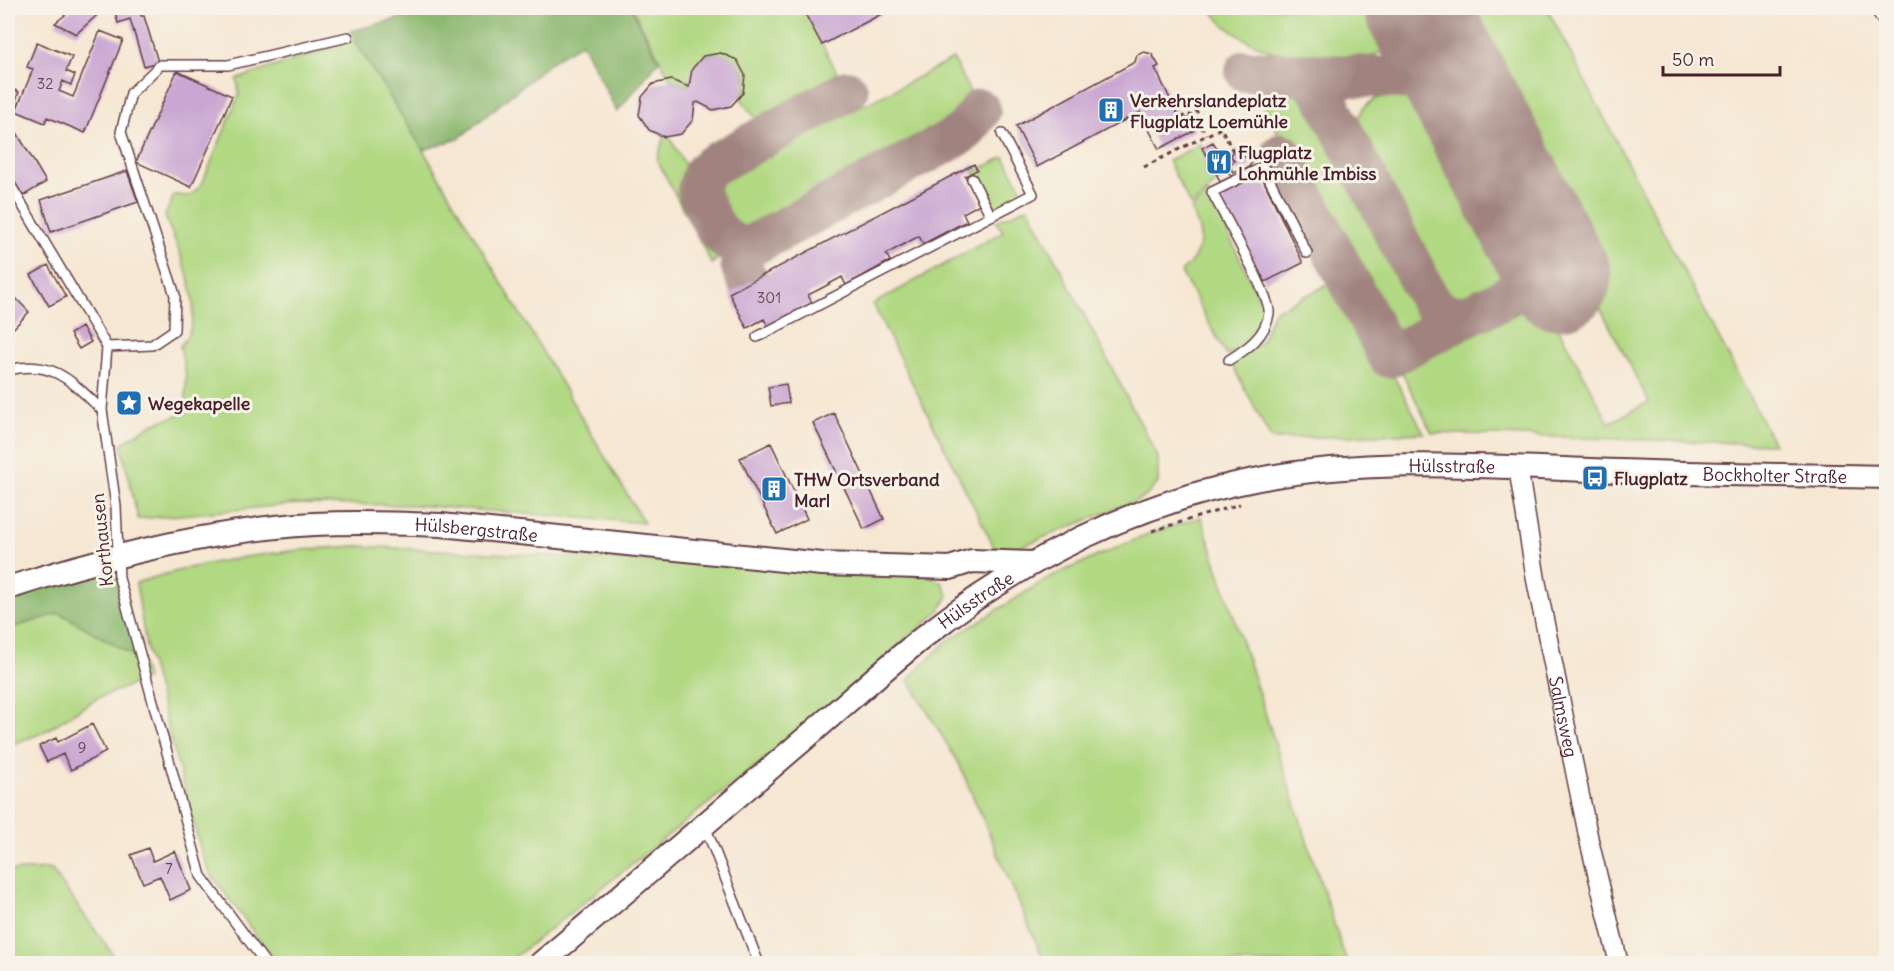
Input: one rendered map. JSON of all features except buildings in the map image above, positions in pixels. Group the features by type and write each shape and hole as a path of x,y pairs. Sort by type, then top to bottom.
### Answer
{"street":[{"path":"1880,8 1887,18"},
{"name":"Hülsstraße","path":"540,963 664,861 926,636 974,600 1033,563 1126,518 1191,496 1258,479 1324,470 1396,466 1518,467"},
{"name":"Bockholter Straße","path":"1518,467 1887,477"},
{"name":"Salmsweg","path":"1518,467 1536,580 1589,840 1619,963"},
{"name":"Hülsbergstraße","path":"8,588 120,555 214,536 277,527 384,523 441,525 822,564 950,568 972,561 1033,563"},
{"path":"950,568 974,600"}],"lane":[{"path":"8,181 107,346 152,345 174,330 175,295 121,132 131,93 160,65 228,65 348,37"},
{"path":"757,338 1033,194 1002,134"},
{"path":"1228,360 1258,339 1265,327 1269,306 1212,192 1263,167 1306,252"},
{"path":"972,179 991,216"},
{"name":"Korthausen","path":"107,346 102,410 120,555 119,578 201,876 266,963"},
{"path":"8,370 27,365 59,372 102,410"},
{"path":"704,825 710,834 759,963"}],"path":[{"path":"1192,101 1198,114 1196,117 1206,135"},
{"path":"1181,118 1187,114 1196,117"},
{"path":"1144,167 1221,128 1233,151"},
{"path":"1149,532 1241,504"}],"green space":[{"path":"439,8 631,8 659,61 617,112 582,43 555,59 458,139 423,150 354,40 351,31"},
{"path":"632,8 803,8 843,84 772,123 761,121 740,97 746,85 744,74 738,64 728,56 716,54 704,57 695,68 689,87 671,80"},
{"path":"1211,8 1391,8 1395,24 1391,39 1382,51 1375,55 1359,59 1318,57 1277,52 1252,43 1228,28"},
{"path":"1444,8 1547,8 1774,444 1432,433 1400,368 1400,362 1538,290 1609,423 1649,402"},
{"path":"354,40 423,150 644,523 415,505 296,504 138,519 121,444 152,424 186,413 186,375 180,346 189,332 193,316 193,300 190,282 165,216 174,195 190,196 202,184 239,95 237,79"},
{"path":"953,59 972,96 954,122 747,232 733,229 722,219 709,190 712,177 717,173 852,99 857,105 865,105"},
{"path":"1256,90 1300,92 1316,101 1428,317 1425,328 1397,344 1386,342"},
{"path":"1383,96 1422,96 1442,106 1514,243 1518,255 1510,281 1489,294 1479,299 1460,303 1450,301 1440,295 1430,285 1359,147 1356,130 1359,116 1368,104"},
{"path":"669,136 691,176 688,186 690,196 719,248 719,257 712,264 657,160 664,137"},
{"path":"1200,144 1218,181 1191,206 1168,161"},
{"path":"1004,157 1024,194 994,209 974,172"},
{"path":"1208,193 1264,308 1261,324 1257,330 1246,342 1227,356 1181,272 1194,258 1200,243 1199,228 1191,210"},
{"path":"1028,207 1158,457 1158,483 1145,497 1022,546 995,549 873,304 1003,232 996,221"},
{"path":"1340,279 1424,433 1271,439 1232,364 1261,341 1274,311"},
{"path":"1201,517 1347,963 1045,963 959,764 908,679 946,642 1050,577 1148,534"},
{"path":"357,546 928,575 943,583 948,596 940,610 825,711 507,963 277,964 211,874 202,855 146,646 136,583 190,568 245,557"},
{"path":"120,555 119,578 141,660 60,613 8,629 8,590"},
{"path":"60,613 141,660 146,679 96,699 42,733 8,746 8,629"},
{"path":"51,869 119,963 8,963 8,871"}],"taxiway":[{"path":"1395,78 1416,68 1426,55 1427,37 1421,16"},
{"path":"1246,71 1438,80 1452,86 1465,99"},
{"path":"1295,74 1310,79 1322,92 1429,299 1440,311 1456,316 1465,315 1489,306 1526,283 1541,263 1540,247 1533,227"},
{"path":"749,247 730,242 716,228 698,190 703,174 711,166 847,91"},
{"path":"749,283 741,262 745,249 954,138 965,131 980,110"},
{"path":"1282,154 1389,357 1471,314"}],"runway":[{"path":"1417,8 1559,277"}],"place":[{"name":"Verkehrslandeplatz Flugplatz Loemühle","path":"1111,110"},
{"name":"Flugplatz Lohmühle Imbiss","path":"1219,162"},
{"name":"Wegekapelle","path":"129,403"},
{"name":"Flugplatz","path":"1595,478"},
{"name":"THW Ortsverband Marl","path":"774,489"}]}
